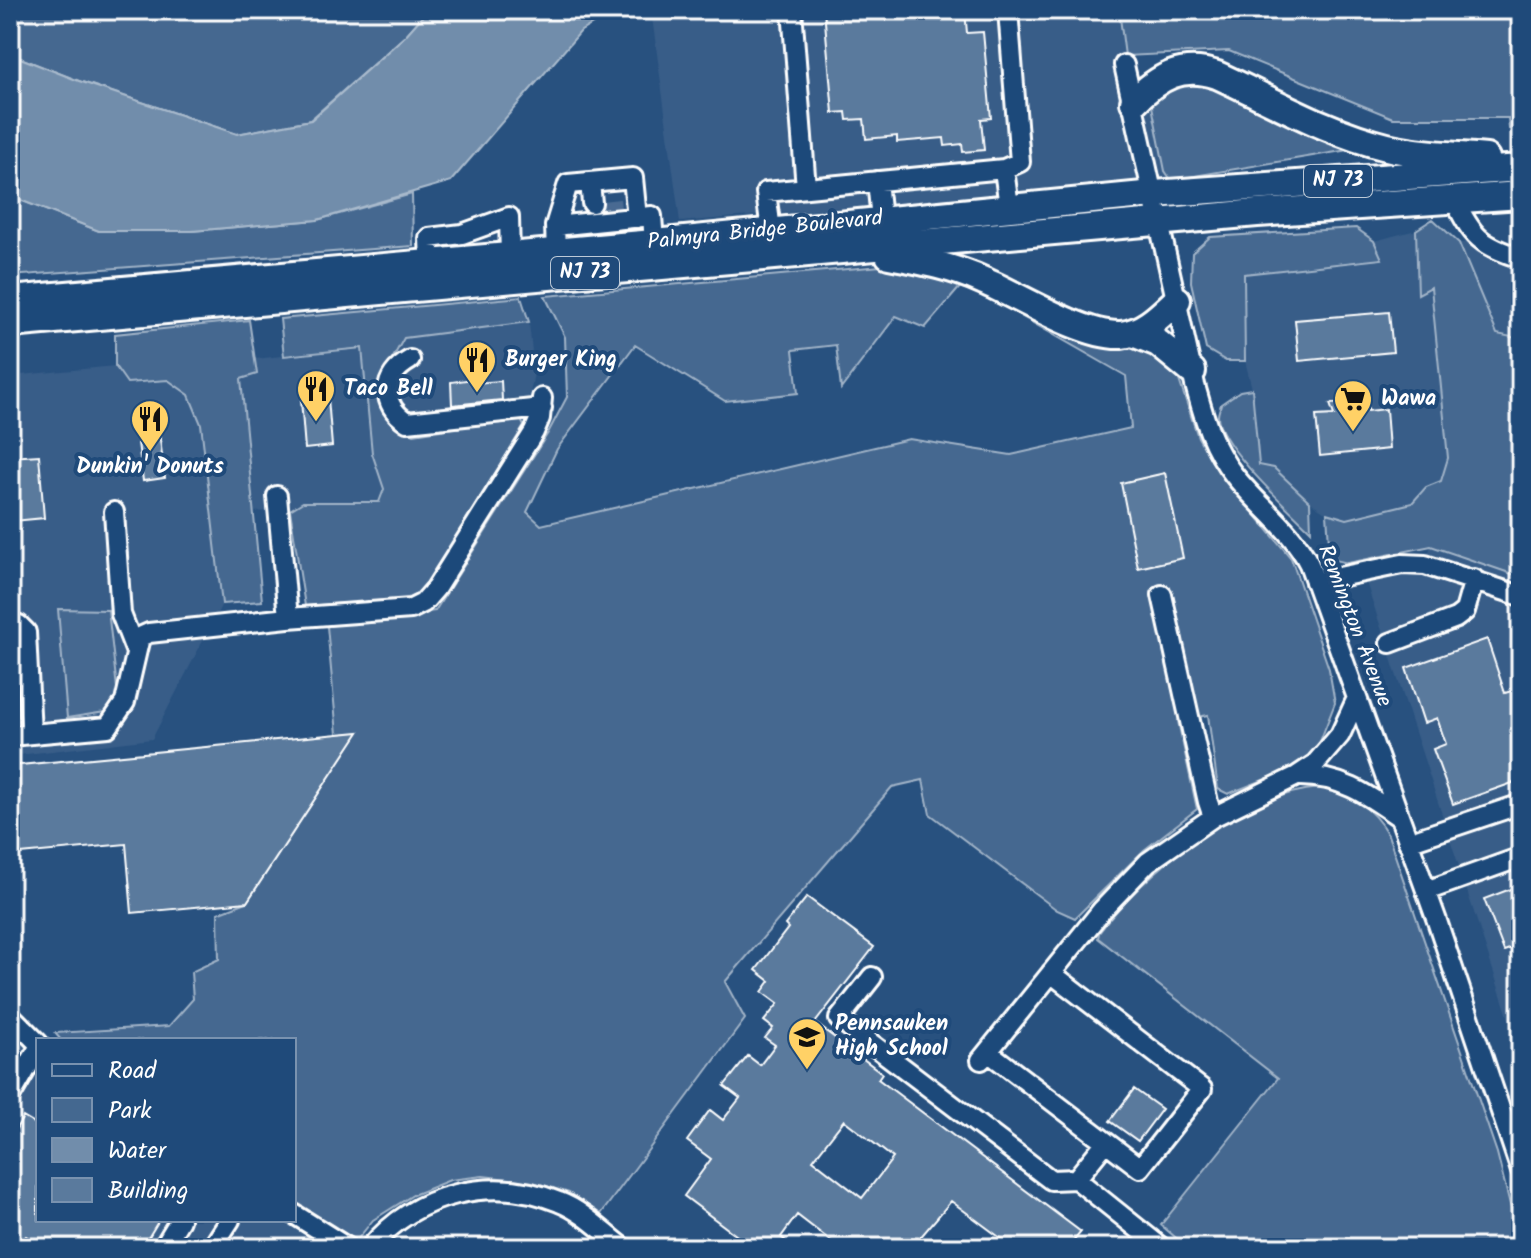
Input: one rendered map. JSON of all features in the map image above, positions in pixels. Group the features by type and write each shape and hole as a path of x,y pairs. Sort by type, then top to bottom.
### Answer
{"highway":[{"path":"1134,102 1162,77 1197,69 1373,143 1402,150 1521,165"},
{"name":"Palmyra Bridge Boulevard","path":"10,300 510,256 556,239 654,243 1009,207 1521,165"},
{"name":"Palmyra Bridge Boulevard","path":"10,324 1160,222 1521,195"},
{"path":"858,249 957,270 1097,332 1133,333 1152,323 1177,300"},
{"path":"1133,333 1158,343 1192,371"}],"street":[{"path":"792,10 806,188"},
{"path":"771,231 766,192 1004,169 1020,162 1008,10"},
{"name":"Remington Avenue","path":"1124,65 1209,435 1234,476 1301,549 1315,582 1518,1147 1521,1171"},
{"path":"1004,169 1009,207"},
{"path":"556,239 568,184 633,178 637,218"},
{"path":"603,214 609,180"},
{"path":"877,181 881,219"},
{"path":"590,182 603,214"},
{"path":"1454,199 1467,225 1487,246 1521,258"},
{"path":"556,239 603,214 637,218 652,216 654,243"},
{"path":"430,263 429,238 462,234 509,217 510,256"},
{"path":"10,736 108,727 125,702 140,637 149,633 411,609 423,603 436,588 534,432 542,403 407,422 393,411 386,390 393,374 410,360"},
{"path":"277,496 288,618"},
{"path":"114,512 121,614 135,650"},
{"path":"1315,582 1402,564 1425,565 1521,596"},
{"path":"1390,643 1456,618 1465,611 1474,579"},
{"path":"1162,595 1213,817"},
{"path":"10,622 26,632 31,734"},
{"path":"1051,973 1202,1089 1140,1168 985,1056 1051,973 1102,910 1137,873 1179,838 1213,817 1315,764 1340,735 1357,698"},
{"path":"1297,776 1315,776 1359,789 1399,817"},
{"path":"1408,842 1521,804"},
{"path":"1426,891 1521,857"},
{"path":"872,977 839,1019 1051,1180 1076,1179 1162,1248"},
{"path":"10,1015 36,1041"},
{"path":"10,1097 36,1052"},
{"path":"1076,1179 1106,1142"},
{"path":"370,1248 396,1222 438,1199 477,1189 523,1191 562,1202 624,1248"},
{"path":"296,1215 348,1248"},
{"path":"163,1248 179,1222"},
{"path":"212,1248 229,1222"}],"shaded area":[{"path":"651,10 1119,10 1125,56 1151,101 1165,171 1171,180 680,222"},
{"path":"1416,230 1418,293 1431,286 1448,458 1441,481 1426,487 1412,503 1347,519 1327,513 1310,502 1274,468 1259,465 1252,389 1245,361 1244,274 1382,259 1374,241"},
{"path":"1521,242 1521,1056 1366,582 1425,565 1497,334 1459,243"},
{"path":"529,322 534,373 524,426 520,418 414,434 398,425 381,379 403,338"},
{"path":"362,347 372,453 384,489 379,502 303,502 290,510 253,512 241,378 257,374 255,359"},
{"path":"115,366 127,383 168,380 189,395 201,424 222,604 152,739 10,756 10,376"},
{"path":"17,1023 36,1038 36,1222 296,1222 296,1211 358,1248 10,1248 10,1036"}],"green space":[{"path":"10,10 428,10 405,36 310,120 237,134 79,81 10,54"},
{"path":"1119,10 1521,10 1521,128 1509,129 1508,118 1393,118 1229,51 1125,56"},
{"path":"1201,82 1348,150 1171,180 1165,171 1151,101 1171,85"},
{"path":"412,194 413,246 10,276 10,196 99,231 192,231 317,220"},
{"path":"1433,219 1459,243 1497,334 1521,339 1521,577 1431,546 1348,563 1330,559 1327,513 1347,519 1412,503 1426,487 1441,481 1448,458 1431,287 1418,294 1416,230"},
{"path":"1356,228 1374,241 1382,259 1244,274 1245,361 1226,361 1206,349 1191,282 1192,253 1210,237"},
{"path":"881,266 923,269 961,286 925,328 896,316 841,389 836,345 793,350 798,393 725,401 635,345 557,449 527,512 541,525 909,439 1011,455 1131,428 1126,376 1007,308 1009,303 1157,354 1177,374 1198,437 1214,465 1291,558 1329,669 1335,703 1317,749 1298,766 1228,794 1218,789 1208,715 1178,721 1197,809 1144,850 1075,918 1057,910 930,814 923,780 892,787 725,982 745,1019 601,1214 569,1193 533,1182 483,1176 450,1180 413,1195 373,1220 353,1245 296,1211 296,1038 59,1038 55,1033 169,1026 193,999 191,972 219,959 218,913 247,902 358,733 337,734 327,626 435,611 548,433 567,397 565,337 545,296"},
{"path":"521,297 529,322 404,338 381,379 398,425 414,434 520,418 524,426 418,598 305,606 290,510 303,502 379,502 384,489 372,453 362,348 284,356 280,319"},
{"path":"249,320 257,374 241,379 262,601 222,604 201,424 189,395 168,380 127,383 115,366 115,334"},
{"path":"1252,389 1259,465 1274,468 1310,502 1311,531 1242,460 1221,428 1218,416 1221,404 1240,391"},
{"path":"58,609 108,610 118,697 105,712 67,718"},
{"path":"1320,788 1360,803 1388,835 1497,1153 1521,1248 1188,1248 1161,1225 1278,1078 1098,938 1099,933 1141,886 1197,840 1259,804 1290,793"}],"water":[{"path":"428,10 616,10 581,31 451,181 317,220 192,231 99,231 10,196 10,54 79,81 237,134 311,120 405,36"}],"building":[{"path":"824,10 965,10 967,33 983,32 991,118 981,119 984,150 963,152 962,144 945,146 944,138 897,142 897,136 866,139 864,119 847,120 846,112 833,113"},
{"name":"Wawa","path":"1389,312 1393,352 1299,361 1295,320"},
{"name":"Burger King","path":"473,379 474,383 501,381 502,400 452,405 451,382"},
{"name":"Taco Bell","path":"328,398 332,446 305,449 301,400"},
{"name":"Wawa","path":"1367,401 1368,411 1386,409 1389,449 1320,456 1316,416 1334,415 1330,404"},
{"name":"Dunkin' Donuts","path":"158,424 165,478 143,481 136,427"},
{"path":"39,455 44,518 14,521 10,457"},
{"path":"1165,473 1183,558 1138,568 1121,483"},
{"path":"1487,639 1505,693 1521,688 1521,780 1453,804 1433,749 1446,744 1437,718 1424,723 1406,668"},
{"path":"359,732 247,902 132,913 126,844 10,855 10,766"},
{"path":"1521,885 1521,945 1504,951 1484,899"},
{"name":"Pennsauken High School","path":"807,897 874,947 815,1023 882,1073 878,1079 1081,1232 1068,1248 1014,1248 951,1201 918,1240 929,1248 840,1248 797,1215 781,1237 795,1248 741,1248 745,1242 684,1196 711,1159 687,1141 710,1110 723,1120 740,1098 724,1086 748,1056 760,1065 775,1045 765,1038 773,1028 764,1021 778,1004 762,992 770,981 756,970 788,928 785,925","holes":["844,1120 893,1158 862,1198 813,1160"]},
{"path":"1134,1089 1162,1109 1138,1141 1110,1121"},
{"path":"23,1117 36,1125 36,1222 158,1222 142,1248 46,1248 26,1236 18,1248 10,1248 10,1139"}],"tunnel":[{"path":"611,200 613,217"}],"place":[{"name":"Burger King","path":"477,394"},
{"name":"Taco Bell","path":"316,423"},
{"name":"Wawa","path":"1353,433"},
{"name":"Dunkin' Donuts","path":"150,453"},
{"name":"Pennsauken High School","path":"807,1071"}]}
